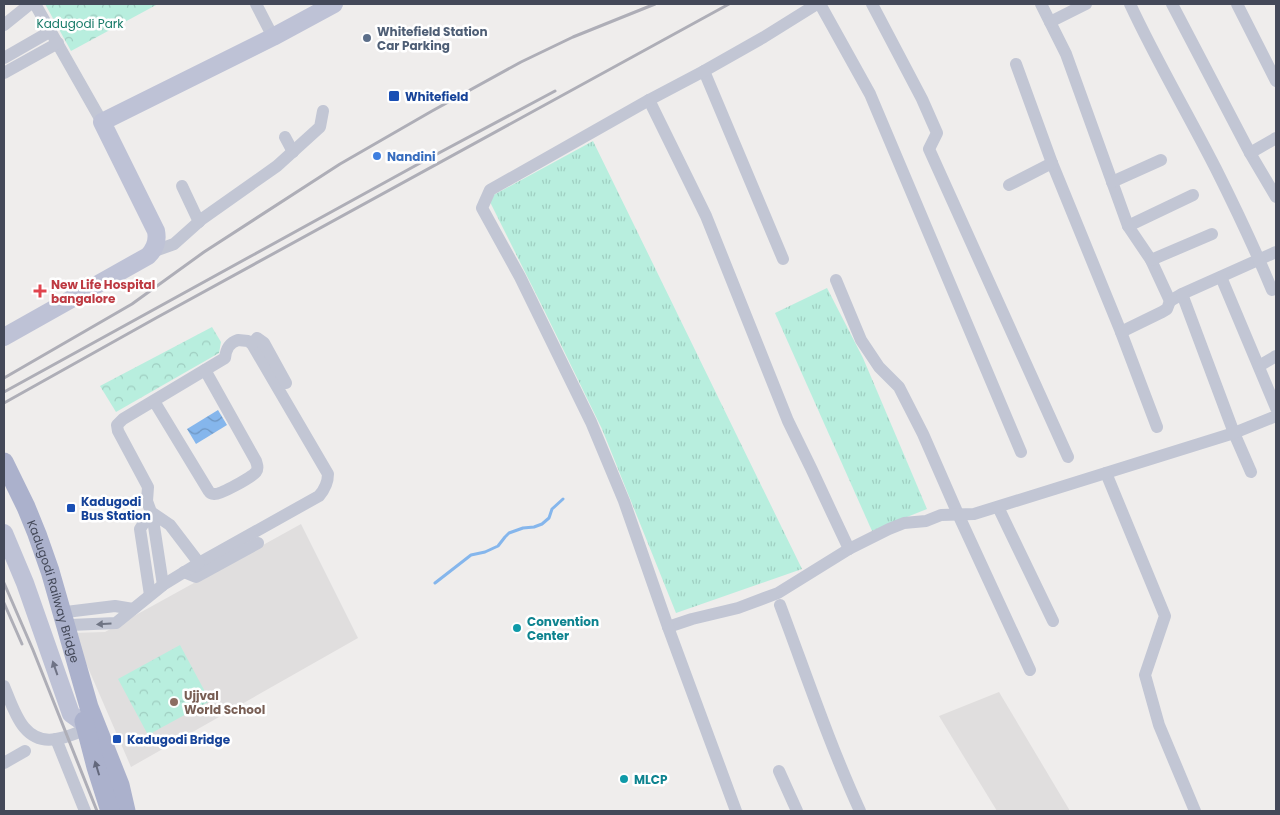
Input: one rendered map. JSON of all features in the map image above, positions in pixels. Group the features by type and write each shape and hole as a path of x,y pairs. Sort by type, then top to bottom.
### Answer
{"main road":[{"name":"Kadugodi Railway Bridge","path":"4,462 26,508 50,571 87,719"},
{"path":"4,482 20,513 30,540 87,719 110,811"},
{"path":"87,719 120,784 126,811"}],"street":[{"path":"4,24 30,4"},
{"path":"4,337 148,256 157,242 156,231 102,122 35,4"},
{"path":"256,4 273,37"},
{"path":"102,122 273,37 334,4"},
{"path":"736,811 624,501 591,422 520,277 482,208 490,190 648,100 764,37 818,4 870,94 1021,452"},
{"path":"872,4 922,99 937,133 929,148 1068,457"},
{"path":"1041,4 1066,54 1128,226 1151,260 1170,301"},
{"path":"1050,22 1086,4"},
{"path":"1130,4 1216,169 1272,290"},
{"path":"1172,4 1250,153 1276,198"},
{"path":"1237,4 1276,81"},
{"path":"4,58 51,31"},
{"path":"4,73 58,43"},
{"path":"1016,64 1052,163 1121,332 1157,427"},
{"path":"704,71 783,259"},
{"path":"648,100 706,216 788,421 849,549"},
{"path":"152,252 174,244 199,222 278,166 320,126 323,111"},
{"path":"285,137 293,152"},
{"path":"1250,153 1276,138"},
{"path":"1112,182 1161,160"},
{"path":"1009,185 1052,163"},
{"path":"182,186 199,222"},
{"path":"1128,226 1193,195"},
{"path":"1151,260 1212,234"},
{"path":"1121,332 1167,309 1170,301 1182,294 1276,252"},
{"path":"1221,277 1276,408"},
{"path":"836,280 861,340 879,367 899,387 1030,670"},
{"path":"1182,294 1234,434 1252,472"},
{"path":"252,344 257,338 264,343 286,383"},
{"path":"68,619 115,606 133,609 163,585 199,562 319,496 324,489 328,474 252,344 243,340 234,342 227,349 225,358 122,419 117,425 118,431 148,487 147,501 151,512 170,524 199,562"},
{"path":"1259,366 1276,356"},
{"path":"154,401 211,494 216,495 252,476 258,468 256,461 205,370"},
{"path":"668,627 738,608 778,593 849,549 904,523 926,521 941,515 974,514 1234,434 1276,416"},
{"path":"4,452 12,462 41,525 79,654 98,705 87,719 56,740 41,739 25,729 18,719 4,686"},
{"path":"1106,473 1164,616 1145,674 1159,725 1195,811"},
{"path":"998,507 1053,622"},
{"path":"150,595 140,529 151,512"},
{"path":"154,526 163,585"},
{"path":"4,533 25,583 71,714 87,719"},
{"path":"184,572 196,577 258,543"},
{"path":"780,605 842,772 860,811"},
{"path":"56,740 85,811"},
{"path":"4,763 25,751"},
{"path":"779,771 797,811"}],"shaded area":[{"name":"Ujjval World School","path":"301,524 358,638 131,767 73,633 105,632"},
{"path":"999,692 1070,811 997,811 939,716"}],"green space":[{"name":"Kadugodi Park","path":"45,4 158,4 71,51"},
{"path":"593,141 802,569 676,613 602,429 488,198"},
{"path":"827,288 863,358 927,509 872,531 775,313"},
{"path":"212,327 221,342 219,353 116,412 100,386"},
{"path":"180,645 210,701 148,735 118,679"}],"water":[{"path":"218,410 227,425 196,444 187,429"}],"waterway":[{"path":"435,583 471,555 485,552 498,546 509,533 542,524 549,518 552,509 563,499"}],"railway":[{"path":"4,378 132,304 204,252 340,164 432,111 521,62 573,37 655,4"},
{"path":"4,403 729,4"},
{"path":"4,392 555,91"},
{"path":"4,583 33,650 97,811"},
{"path":"4,603 22,644"}],"place":[{"name":"Whitefield Station Car Parking","path":"367,38"},
{"name":"Whitefield","path":"394,96"},
{"name":"Nandini","path":"377,156"},
{"name":"New Life Hospital bangalore","path":"40,291"},
{"name":"Kadugodi Bus Station","path":"71,508"},
{"name":"Convention Center","path":"517,628"},
{"name":"Ujjval World School","path":"174,702"},
{"name":"Kadugodi Bridge","path":"117,739"},
{"name":"MLCP","path":"624,779"}]}
